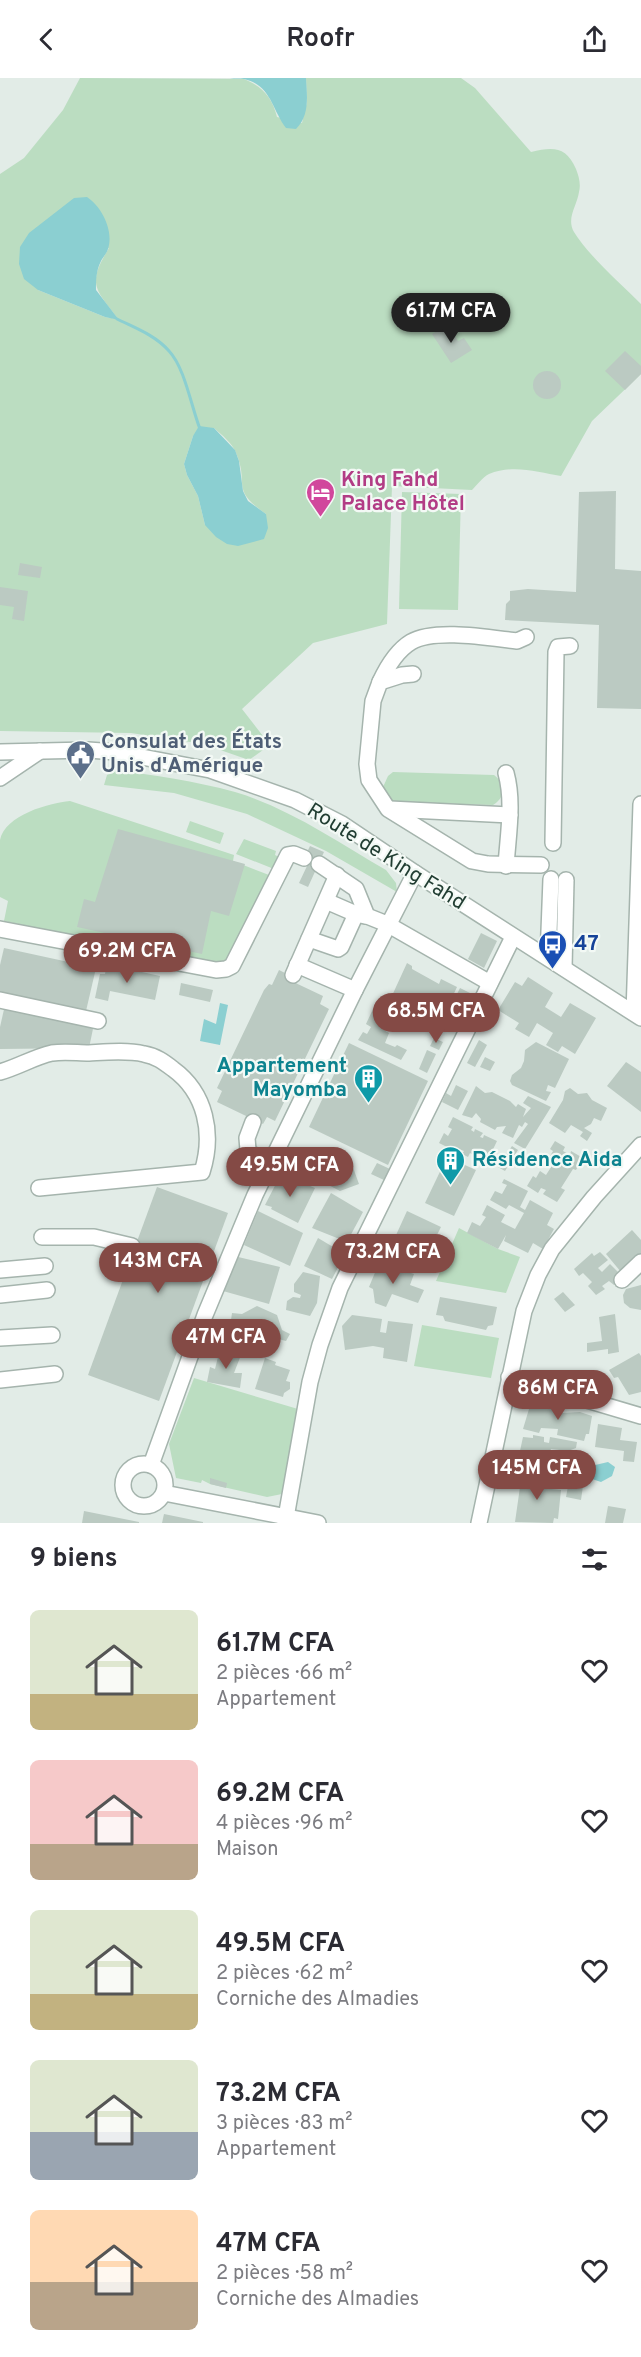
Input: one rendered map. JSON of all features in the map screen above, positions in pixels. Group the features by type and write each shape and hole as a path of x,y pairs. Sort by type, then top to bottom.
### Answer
{"street":[{"path":"526,637 517,641 440,635 411,642 387,666 380,682 373,701 366,764 369,780 388,809 472,861 506,866 541,865"},
{"path":"554,843 556,652 558,647 570,646"},
{"path":"380,682 413,674"},
{"path":"0,778 40,751"},
{"name":"Route de King Fahd","path":"1,754 40,751 116,752 210,770 244,780 295,800 342,824 637,1016"},
{"path":"506,773 510,787 510,815 506,866"},
{"path":"637,1016 641,804"},
{"path":"388,809 510,815"},
{"path":"0,929 216,970 226,969 232,966 288,855 294,854 304,858"},
{"path":"309,939 338,949 362,915 356,889 319,864"},
{"path":"151,1465 204,1315 255,1195 354,990 415,873"},
{"path":"337,875 295,970 354,990"},
{"path":"548,957 559,880 564,968"},
{"path":"326,901 387,924 490,984"},
{"path":"286,1520 310,1382 340,1288 513,937"},
{"path":"0,1000 98,1021"},
{"path":"0,1072 24,1065 35,1058 66,1052 145,1054 158,1058 184,1077 204,1111 209,1138 202,1172 39,1188"},
{"path":"253,1122 247,1138 248,1150 257,1159 270,1164"},
{"path":"479,1523 524,1311 538,1275 552,1249 594,1197 641,1145"},
{"path":"42,1237 94,1238 132,1246"},
{"path":"622,1280 641,1262"},
{"path":"0,1270 45,1266"},
{"path":"0,1295 47,1290"},
{"path":"0,1338 52,1335"},
{"path":"0,1380 55,1374"},
{"path":"509,1377 641,1416"},
{"path":"141,1464 151,1465 160,1471 165,1482 164,1493 154,1504 140,1506 133,1504 123,1491 125,1474 132,1467 141,1464"},
{"path":"164,1493 286,1520 318,1523"}],"green space":[{"name":"King Fahd Palace Hôtel","path":"80,78 244,79 266,94 277,117 302,123 307,102 306,78 461,78 475,88 531,152 546,149 558,150 572,161 580,183 571,222 574,232 596,259 641,304 641,374 592,421 561,476 516,469 489,474 472,490 392,486 387,624 313,643 242,709 270,745 249,760 203,744 131,733 0,731 0,174 24,158 63,110","holes":["109,248 102,260 96,279 99,293 118,319 105,317 38,290","214,428 236,453 244,492 266,514 205,525 198,496 184,464 193,436"]},
{"path":"402,492 461,494 458,610 399,609"},
{"path":"113,770 205,785 235,792 275,807 313,826 386,870 396,883 397,892 326,851 247,814 174,793 104,785 107,775"},
{"path":"393,772 494,775 501,782 503,790 500,798 493,805 392,802 383,787 388,776"},
{"path":"70,801 234,855 233,861 269,875 230,960 221,965 4,921 8,901 0,897 0,840 4,831 19,817 29,812 51,804"},
{"path":"190,821 224,833 220,844 186,832"},
{"path":"244,839 276,851 275,855 279,857 274,869 236,854"},
{"path":"459,1228 498,1249 520,1257 506,1293 436,1281"},
{"path":"422,1325 499,1338 491,1378 414,1366"},
{"path":"194,1378 298,1409 282,1494 267,1497 210,1484 202,1480 201,1483 176,1478 169,1444"}],"water":[{"path":"230,78 306,78 307,105 304,118 296,129 286,128 270,99 260,87 244,79"},
{"path":"87,197 102,213 109,235 108,249 97,272 96,290 119,320 105,317 38,290 24,279 19,264 20,247 29,233 74,198"},
{"path":"199,426 214,428 235,450 239,461 243,491 248,501 266,514 268,528 264,539 238,546 227,544 216,537 205,525 198,496 184,464 193,436"},
{"path":"220,1003 228,1005 220,1045 200,1041 204,1019 216,1024"},
{"path":"608,1462 615,1467 612,1476 601,1482 592,1479 591,1466"}],"building":[{"path":"447,325 458,341 464,338 472,350 451,363 432,334"},
{"path":"625,351 641,366 641,374 625,390 605,371"},
{"path":"547,371 557,375 561,385 557,395 547,399 537,395 533,385 537,375"},
{"path":"616,491 615,569 641,571 641,709 597,708 599,625 505,620 510,591 528,589 576,592 579,492"},
{"path":"20,563 42,567 40,578 18,575"},
{"path":"0,587 28,591 24,621 12,619 14,607 0,605"},
{"path":"118,829 245,864 229,916 211,911 202,954 77,927 84,899 95,902"},
{"path":"310,846 324,852 308,887 299,883 307,866 302,863"},
{"path":"481,933 497,941 484,968 468,959"},
{"path":"4,948 96,968 86,1011 0,993 0,965"},
{"path":"407,963 412,966 412,969 439,984 441,979 457,987 448,1006 445,1004 435,1024 390,1000"},
{"path":"119,967 160,976 155,1000 110,991 108,1001 95,998 100,974 105,974 106,968 118,971"},
{"path":"279,970 287,974 285,978 323,996 320,1004 329,1009 275,1121 267,1117 263,1124 217,1102 222,1091 217,1088 264,990 269,984 272,985"},
{"path":"528,977 553,993 545,1007 561,1017 570,1003 596,1018 575,1054 562,1046 558,1052 546,1045 553,1033 537,1023 529,1037 515,1029 519,1023 498,1010 515,982 522,986"},
{"path":"181,983 213,990 210,1002 179,995"},
{"path":"460,988 472,994 454,1031 442,1024"},
{"path":"5,1005 94,1024 89,1048 0,1049 0,1027"},
{"path":"373,1009 389,1017 382,1029 389,1033 385,1043 407,1050 401,1060 358,1040 363,1032 367,1034 371,1027 366,1024"},
{"path":"434,1038 443,1042 439,1050 430,1046"},
{"path":"479,1040 487,1045 475,1067 467,1063"},
{"path":"536,1042 569,1059 555,1088 548,1085 546,1091 551,1092 546,1101 512,1085 510,1081 512,1075 521,1068 525,1050"},
{"name":"Appartement Mayomba","path":"349,1043 428,1081 388,1165 309,1127"},
{"path":"427,1050 436,1054 427,1073 419,1069"},
{"path":"485,1057 495,1062 490,1071 480,1067"},
{"path":"626,1062 641,1072 641,1112 607,1086"},
{"path":"456,1085 468,1091 458,1110 442,1102 446,1093 451,1096"},
{"path":"476,1086 485,1093 492,1092 510,1101 516,1107 518,1104 526,1109 523,1117 531,1108 523,1103 528,1096 551,1107 525,1149 514,1143 528,1124 525,1122 522,1127 519,1125 513,1138 502,1133 506,1126 497,1127 495,1130 480,1122 481,1119 476,1113 472,1118 462,1115"},
{"path":"570,1088 578,1094 587,1093 592,1100 607,1108 601,1121 594,1118 591,1124 584,1128 592,1133 587,1141 580,1136 583,1132 571,1125 565,1133 549,1123 563,1100 565,1091"},
{"path":"453,1117 473,1127 471,1130 474,1132 475,1129 483,1133 480,1137 483,1138 484,1135 497,1141 485,1166 473,1160 475,1156 470,1153 468,1157 462,1154 464,1151 459,1149 457,1152 439,1143 444,1133 448,1136 452,1129 448,1127"},
{"path":"555,1141 565,1147 563,1151 570,1155 571,1151 583,1158 561,1188 565,1190 557,1202 543,1194 546,1190 541,1188 538,1193 527,1186 533,1176 536,1178 540,1171 546,1175 555,1161 549,1158 553,1151 550,1149"},
{"path":"512,1146 518,1150 505,1171 498,1167"},
{"path":"324,1147 351,1162 359,1184 340,1191 309,1175 311,1157 318,1153 318,1149"},
{"name":"Résidence Aida","path":"447,1157 476,1170 454,1216 425,1203"},
{"path":"377,1163 390,1169 384,1180 371,1174"},
{"path":"281,1174 287,1179 288,1177 315,1188 298,1223 265,1205"},
{"path":"504,1179 528,1191 520,1207 525,1210 530,1200 553,1213 547,1225 554,1229 543,1249 533,1243 528,1253 504,1241 506,1235 498,1249 467,1233 472,1222 480,1226 486,1217 482,1215 487,1205 505,1215 501,1222 515,1229 524,1213 509,1205 506,1209 490,1200 495,1191 502,1194 507,1185 502,1183"},
{"path":"157,1187 228,1213 159,1401 88,1375"},
{"path":"331,1193 363,1212 347,1242 312,1228"},
{"path":"258,1211 303,1233 290,1266 244,1245"},
{"path":"407,1211 441,1227 437,1235 442,1237 427,1266 421,1264 417,1270 386,1257"},
{"path":"632,1230 641,1240 641,1254 621,1272 606,1254"},
{"path":"318,1238 345,1254 332,1279 304,1266"},
{"path":"600,1252 608,1260 598,1268 602,1272 610,1264 623,1277 614,1285 609,1281 602,1286 605,1289 596,1295 588,1286 592,1282 583,1273 579,1276 574,1269 592,1253 594,1256"},
{"path":"234,1256 280,1267 269,1304 223,1291"},
{"path":"379,1263 414,1274 410,1285 424,1290 418,1303 392,1294 386,1307 375,1303 373,1289 369,1287"},
{"path":"303,1272 320,1276 317,1303 310,1316 286,1310 287,1301 293,1297 300,1298 301,1295 294,1292 294,1284"},
{"path":"641,1285 641,1310 630,1308 624,1303 623,1295 626,1289"},
{"path":"563,1292 575,1305 565,1312 554,1299"},
{"path":"440,1297 497,1307 493,1325 488,1326 486,1330 445,1321 443,1316 436,1315"},
{"path":"257,1306 277,1315 282,1330 290,1334 286,1341 278,1339 276,1346 268,1350 244,1343 236,1329 230,1327 232,1313 242,1314"},
{"path":"615,1314 619,1352 608,1354 608,1349 587,1352 587,1343 602,1341 599,1317"},
{"path":"352,1315 382,1319 380,1332 386,1333 388,1321 413,1324 407,1362 383,1358 384,1348 373,1346 345,1350 342,1326"},
{"path":"226,1347 241,1355 234,1373 242,1373 240,1388 207,1382 210,1367 215,1369 219,1353 223,1353"},
{"path":"639,1353 641,1356 641,1392 629,1395 618,1377 614,1378 609,1370"},
{"path":"265,1358 276,1362 275,1365 290,1370 286,1381 290,1382 290,1389 284,1393 283,1397 255,1389"},
{"path":"542,1400 563,1404 562,1413 580,1412 592,1416 589,1434 586,1434 584,1441 557,1435 558,1429 541,1428 539,1433 523,1429 529,1409"},
{"path":"598,1424 622,1428 620,1440 637,1442 634,1462 623,1461 624,1451 595,1447"},
{"path":"533,1435 544,1437 544,1442 549,1443 550,1437 577,1442 576,1448 568,1451 551,1449 545,1467 525,1466 527,1461 518,1460 523,1437 533,1438"},
{"path":"522,1473 537,1475 536,1480 554,1483 551,1489 561,1490 558,1519 554,1518 553,1523 515,1522"},
{"path":"570,1476 584,1479 581,1500 566,1497"},
{"path":"210,1478 227,1483 226,1488 210,1484"},
{"path":"608,1506 626,1509 623,1523 605,1523"},
{"path":"84,1511 139,1522 139,1523 82,1523"},
{"path":"164,1514 203,1522 203,1523 162,1523"}],"waterway":[{"path":"117,319 158,341 175,358 200,429"}],"place":[{"name":"King Fahd Palace Hôtel","path":"320,518"},
{"name":"Consulat des États Unis d'Amérique","path":"80,780"},
{"name":"47","path":"553,970"},
{"name":"Appartement Mayomba","path":"368,1104"},
{"name":"Résidence Aida","path":"451,1186"}]}
